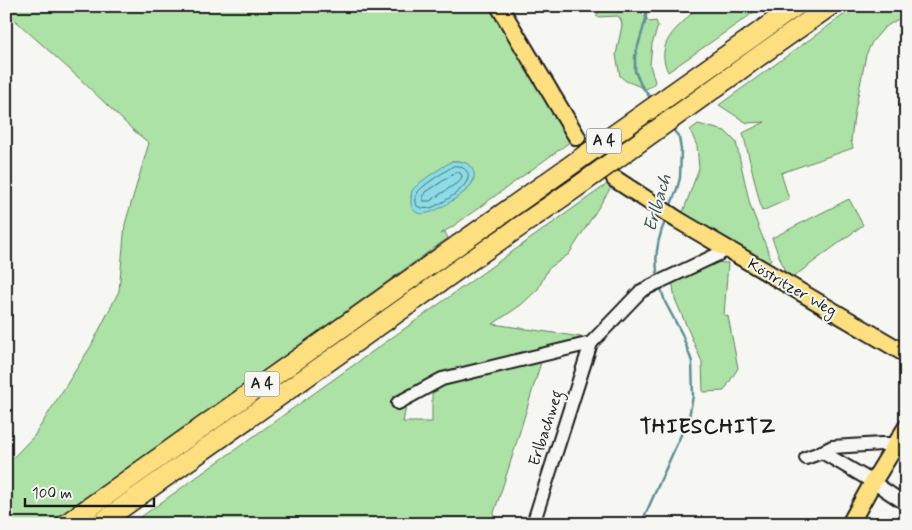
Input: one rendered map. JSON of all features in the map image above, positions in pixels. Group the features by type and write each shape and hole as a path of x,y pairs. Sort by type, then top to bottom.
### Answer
{"highway":[{"name":"A 4","path":"66,524 796,6"},
{"name":"A 4","path":"99,524 830,6"}],"main road":[{"path":"499,6 577,137"},
{"name":"Köstritzer Weg","path":"615,178 656,207 906,354"},
{"path":"850,524 906,428"}],"street":[{"path":"398,403 442,379 591,343 641,291 728,250"},
{"name":"Erlbachweg","path":"533,524 591,343"},
{"path":"806,458 832,447 896,444"},
{"path":"822,452 906,504"}],"green space":[{"path":"6,6 492,6 574,139 440,234 445,232 448,238 50,524 6,524 6,465 34,436 91,346 119,291 125,224 149,143 6,12","holes":["452,161 466,163 474,180 468,189 452,201 411,198 412,191 419,184"]},
{"path":"642,6 642,14 650,22 656,21 658,26 652,44 650,65 655,82 652,86 646,89 626,81 620,76 616,55 622,25 621,20 618,16 597,17 598,7"},
{"path":"700,6 763,6 668,72 664,51 668,39"},
{"path":"856,6 906,6 906,14 884,28 872,42 866,55 854,116 851,140 853,148 781,173 789,199 762,211 743,133 765,122 747,123 719,105"},
{"path":"698,124 725,131 736,142 750,205 771,259 767,265 682,215 699,168 697,146 690,130"},
{"path":"610,182 616,188 610,189 569,254 548,269 538,289 521,305 493,324 588,338 441,377 407,402 403,422 432,422 432,389 444,383 542,359 493,516 509,524 131,524"},
{"path":"849,199 863,225 792,278 786,274 772,238"},
{"path":"710,262 728,263 724,315 728,316 738,368 724,391 703,392 702,362 675,299 672,280"}],"water":[{"path":"452,161 464,162 470,166 474,172 474,179 471,185 460,195 438,209 424,214 415,212 411,203 411,195 414,188"}],"waterway":[{"name":"Erlbach","path":"646,6 646,19 635,56 635,71 641,85 652,100"},
{"name":"Erlbach","path":"670,207 680,178 681,150 679,137 671,127"},
{"name":"Erlbach","path":"658,277 656,262 661,233 666,219"},
{"name":"Erlbach","path":"641,524 689,417 693,396 692,362 682,334 665,302 660,285"}],"district":[{"name":"THIESCHITZ","path":"708,427"}]}
